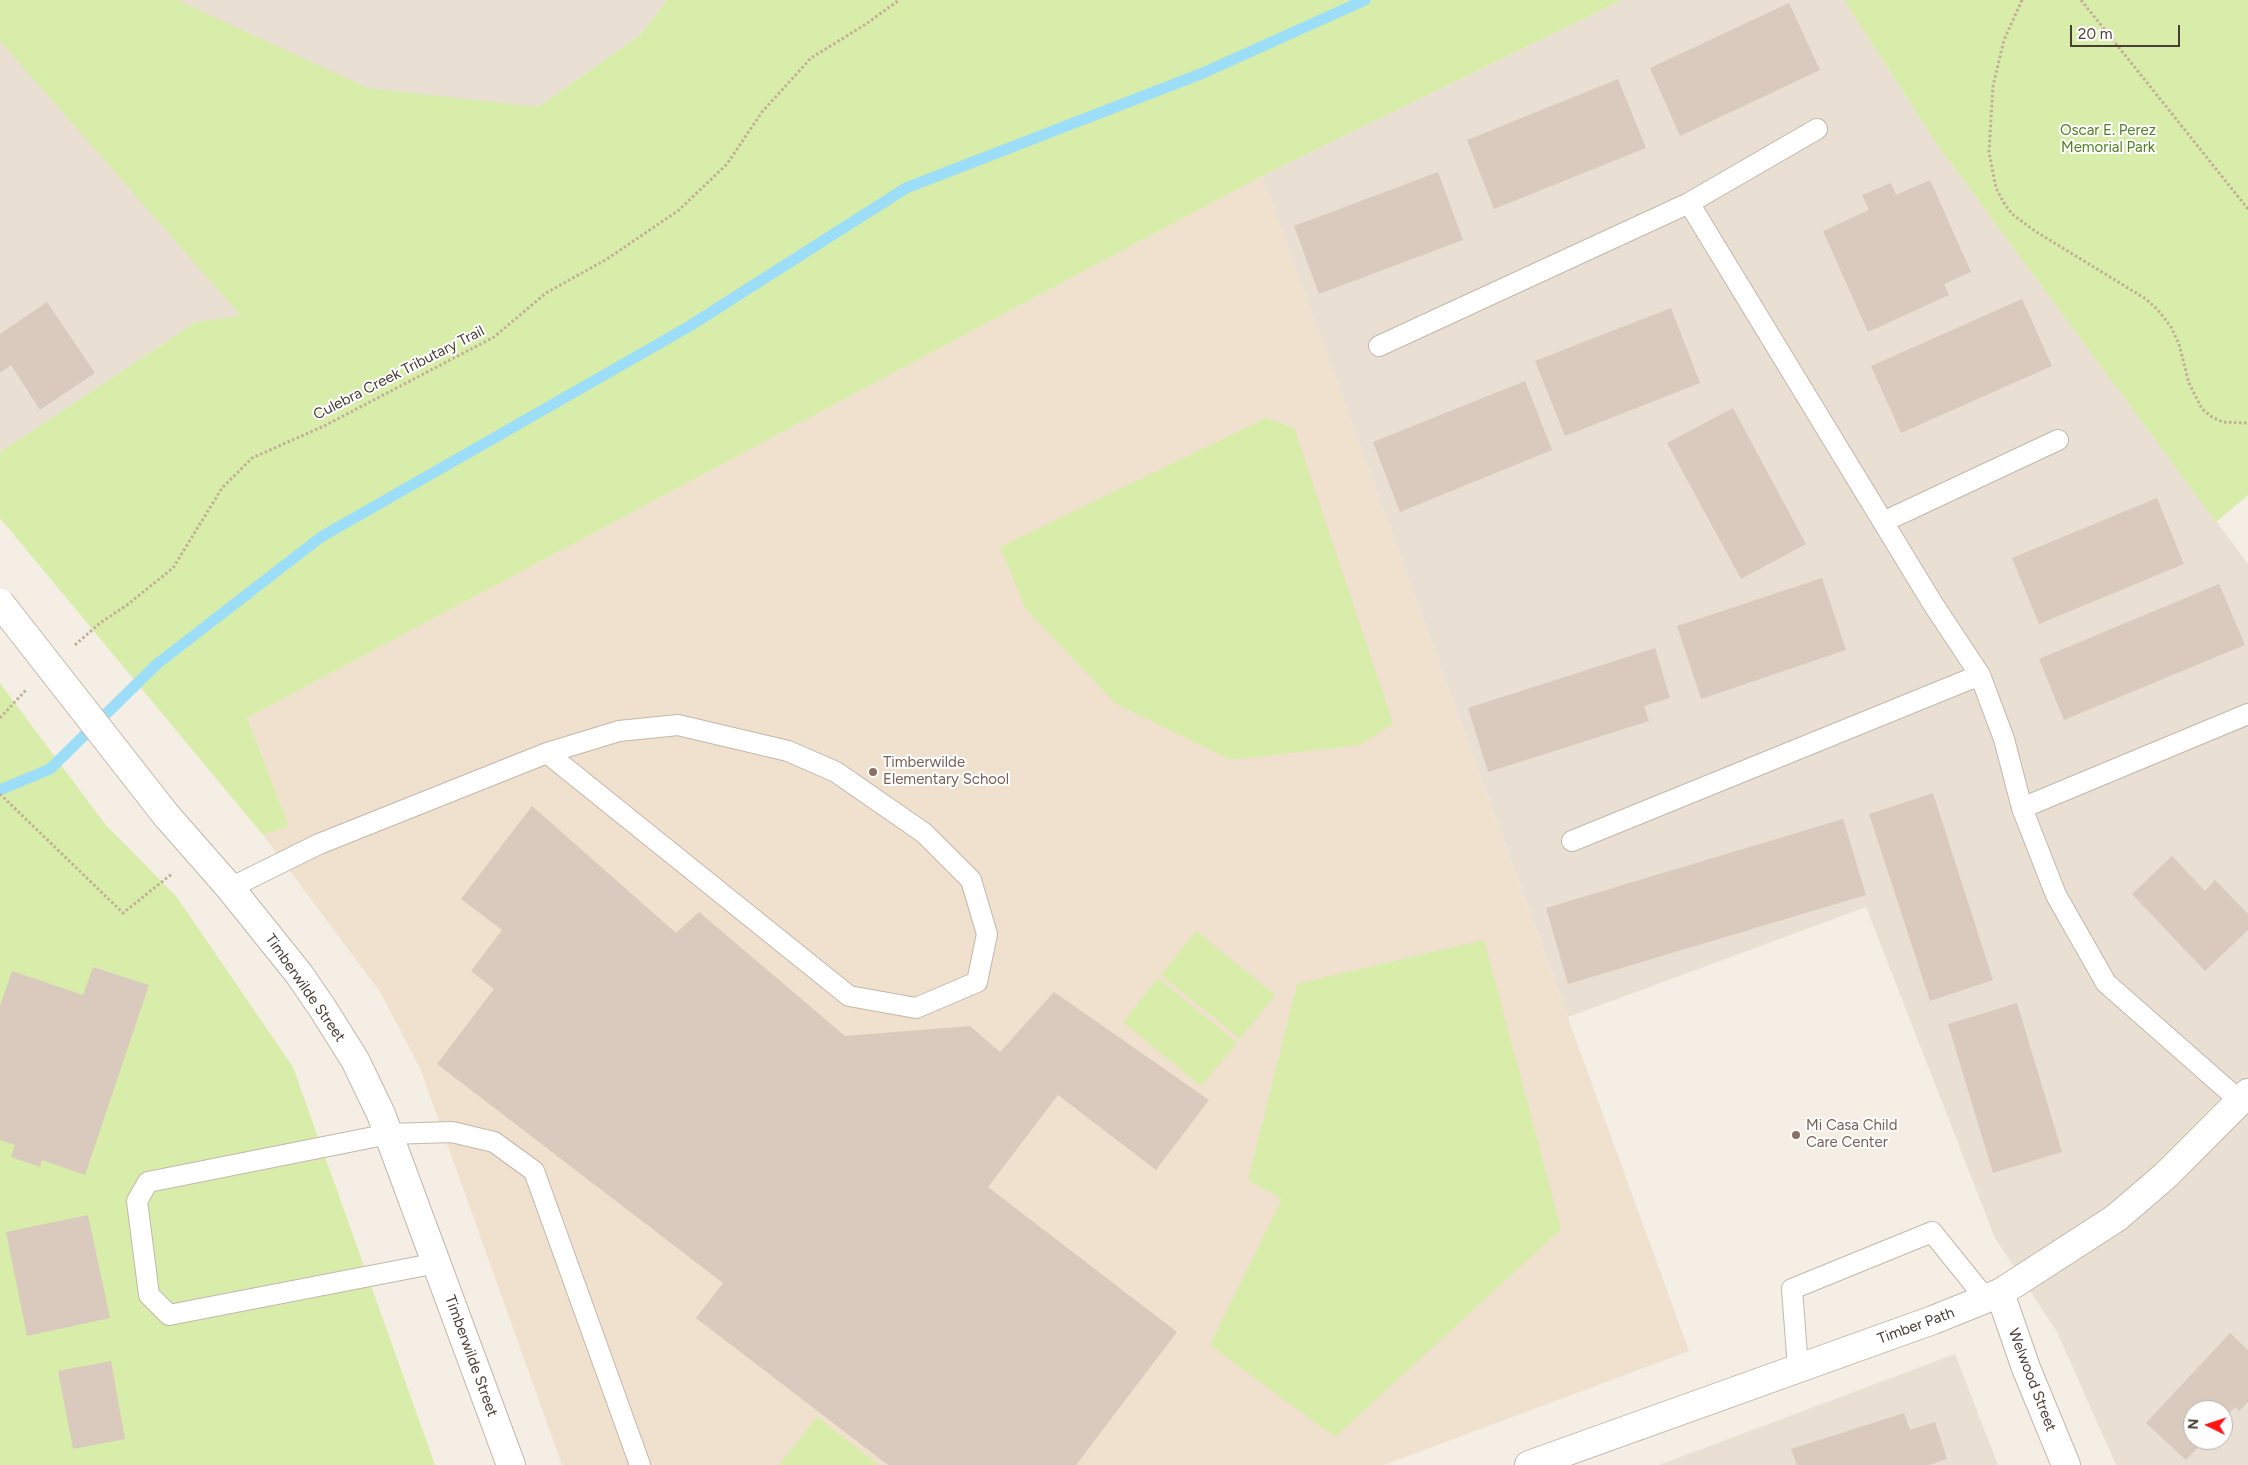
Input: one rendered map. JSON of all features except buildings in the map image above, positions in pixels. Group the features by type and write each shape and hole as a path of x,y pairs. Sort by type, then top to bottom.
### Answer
{"street":[{"name":"Timberwilde Street","path":"0,603 166,815 230,888 323,1009 355,1060 382,1114 511,1465"},
{"name":"Timber Path","path":"1529,1465 1993,1296 2062,1255 2116,1218 2165,1176 2244,1097"},
{"name":"Welwood Street","path":"1993,1296 2026,1368 2066,1465"}],"lane":[{"path":"1379,346 1689,203 1817,129"},
{"path":"1689,203 1932,604 1980,676 2004,739 2022,808 2056,895 2106,983 2244,1097"},
{"path":"1882,522 2058,440"},
{"path":"1572,841 1980,676"},
{"path":"2022,808 2248,714"},
{"path":"230,888 320,844 547,753 619,731 678,725 788,751 836,772 924,833 971,880 987,934 976,982 916,1008 849,996 547,753"},
{"path":"437,1264 169,1315 149,1295 137,1201 148,1182 389,1134 452,1132 494,1142 534,1171 640,1465"},
{"path":"1798,1368 1792,1289 1932,1232 1993,1296"}],"path":[{"name":"Culebra Creek Tributary Trail","path":"72,648 100,623 127,605 173,568 222,488 252,458 324,426 494,337 546,293 607,259 679,210 727,164 762,112 811,58 866,24 899,0"},
{"path":"2022,0 2004,40 1993,86 1989,152 1996,188 2004,203 2012,214 2035,231 2146,299 2158,310 2171,327 2179,344 2189,383 2202,409 2212,417 2224,422 2248,423"},
{"path":"2081,0 2248,209"},
{"path":"0,794 123,913 199,853"}],"shaded area":[{"path":"0,0 667,0 640,35 242,316 196,322 0,452"},
{"path":"1622,0 1844,0 1936,143 2248,564 2248,1465 2116,1465 2057,1332 1995,1238 1866,907 1568,1017 1262,176"},
{"name":"Timberwilde Elementary School","path":"1262,176 1689,1351 1384,1465 562,1465 420,1068 380,992 263,835 289,826 247,718"},
{"path":"1955,1354 1998,1465 1659,1465"}],"green space":[{"path":"0,0 177,0 368,88 538,107 640,35 667,0 1622,0 1262,176 247,718 289,826 263,835 0,518 0,452 196,322 241,316 0,41"},
{"name":"Oscar E. Perez Memorial Park","path":"1844,0 2248,0 2248,495 2216,522 1936,143"},
{"path":"1266,418 1294,428 1393,724 1359,745 1231,760 1116,704 1026,609 1000,547"},
{"path":"0,683 105,824 176,896 293,1067 435,1465 0,1465"},
{"path":"1196,931 1275,995 1240,1039 1161,975"},
{"path":"1484,940 1561,1229 1335,1437 1210,1345 1282,1199 1248,1180 1297,984"},
{"path":"1158,978 1237,1043 1201,1086 1123,1022"},
{"path":"817,1417 879,1465 779,1465"}],"waterway":[{"path":"0,790 50,769 157,664 321,537 688,327 906,188 1203,73 1365,0"}],"place":[{"name":"Timberwilde Elementary School","path":"873,772"},
{"name":"Mi Casa Child Care Center","path":"1796,1135"}]}
